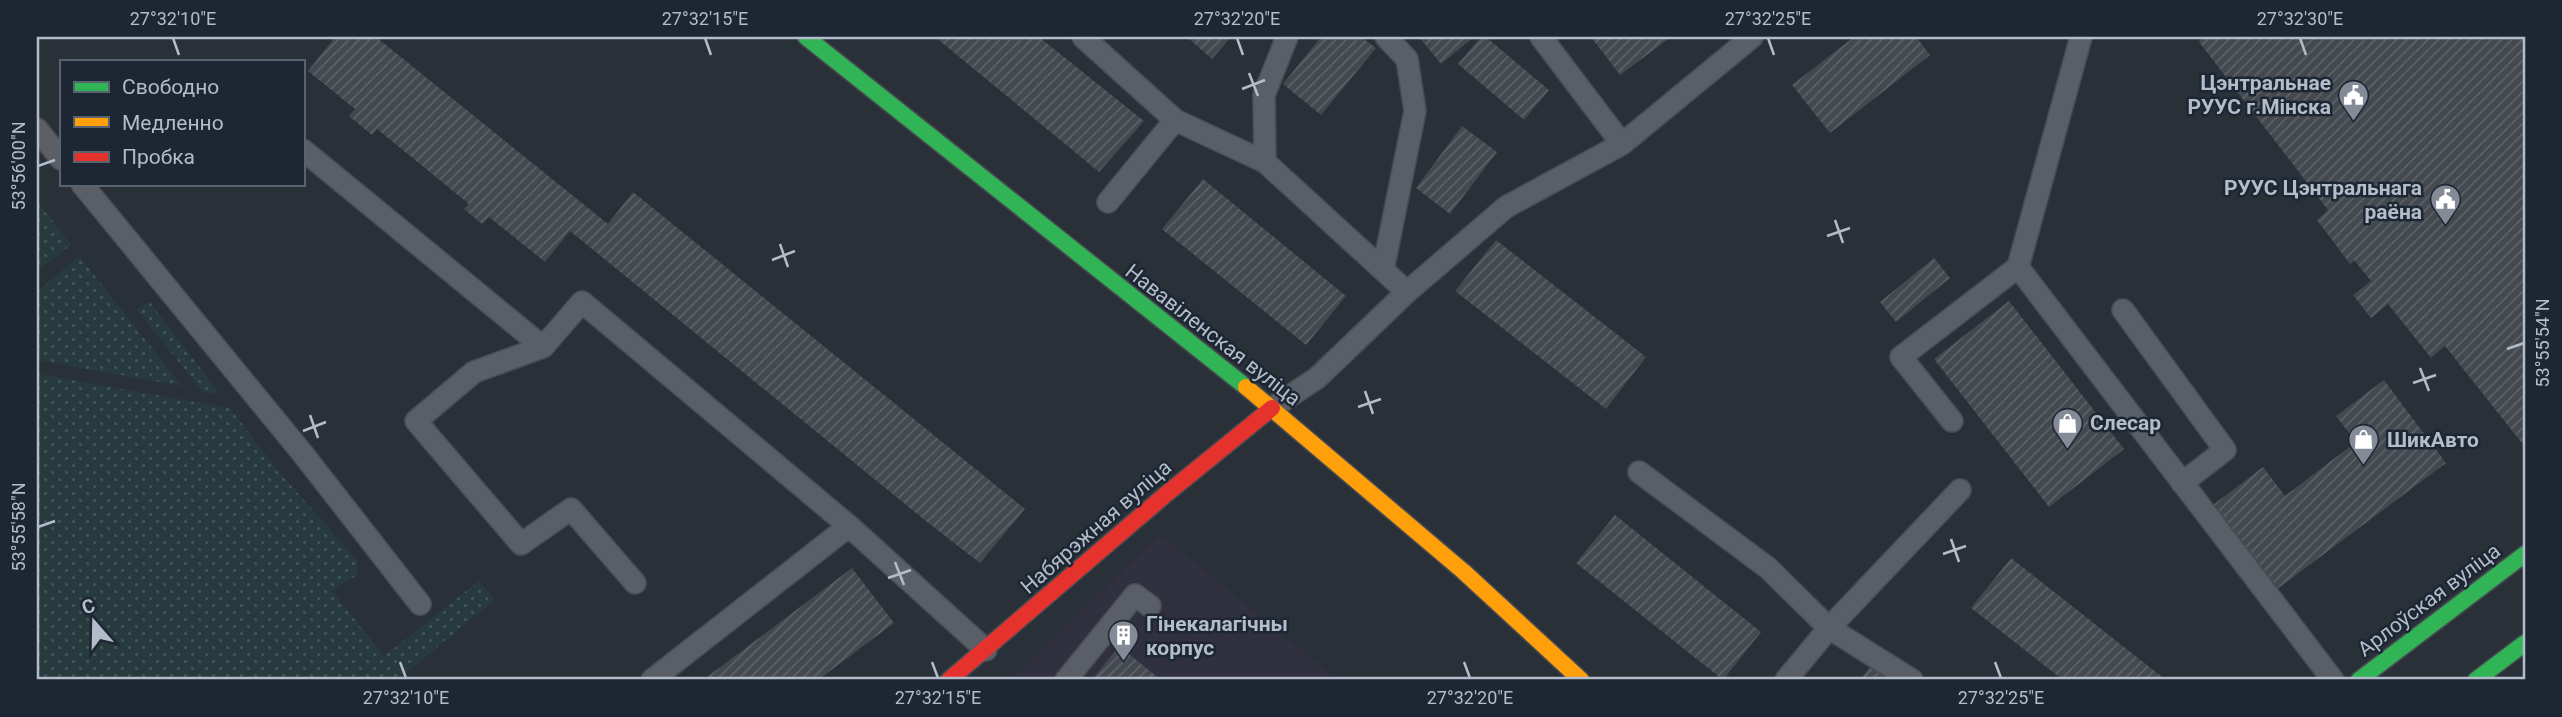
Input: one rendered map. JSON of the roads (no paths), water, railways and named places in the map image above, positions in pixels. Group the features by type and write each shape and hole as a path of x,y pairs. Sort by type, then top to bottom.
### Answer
{"street":[{"name":"Нававіленская вуліца","path":"806,37 1272,408 1464,572 1581,680"},
{"name":"Набярэжная вуліца","path":"949,680 1165,495 1272,408"},
{"name":"Арлоўская вуліца","path":"2359,680 2525,554"},
{"path":"2476,680 2525,643"}],"lane":[{"path":"1083,37 1175,120 1265,162 1407,292"},
{"path":"1265,162 1264,95 1287,37"},
{"path":"1383,270 1415,111 1407,59 1386,37"},
{"path":"1541,37 1622,144"},
{"path":"1272,408 1317,378 1407,292 1506,207 1622,144 1752,37"},
{"path":"1952,421 1901,358 2018,267 2081,37"},
{"path":"1108,202 1175,120"},
{"path":"37,129 60,158"},
{"path":"304,151 543,347"},
{"path":"84,186 303,454 420,604"},
{"path":"2018,267 2333,680"},
{"path":"635,583 570,509 521,544 416,421 474,372 543,347 582,302 849,526 986,650"},
{"path":"2123,310 2225,450 2182,483"},
{"path":"1639,472 1768,568 1829,628 1912,680"},
{"path":"1786,680 1829,628 1960,490"},
{"path":"652,680 849,526"},
{"path":"1066,680 1135,595 1150,606"}],"place":[{"name":"Цэнтральнае РУУС г.Мінска","path":"2354,122"},
{"name":"РУУС Цэнтральнага раёна","path":"2445,227"},
{"name":"Слесар","path":"2067,450"},
{"name":"ШикАвто","path":"2364,467"},
{"name":"Гінекалагічны корпус","path":"1123,663"}]}
